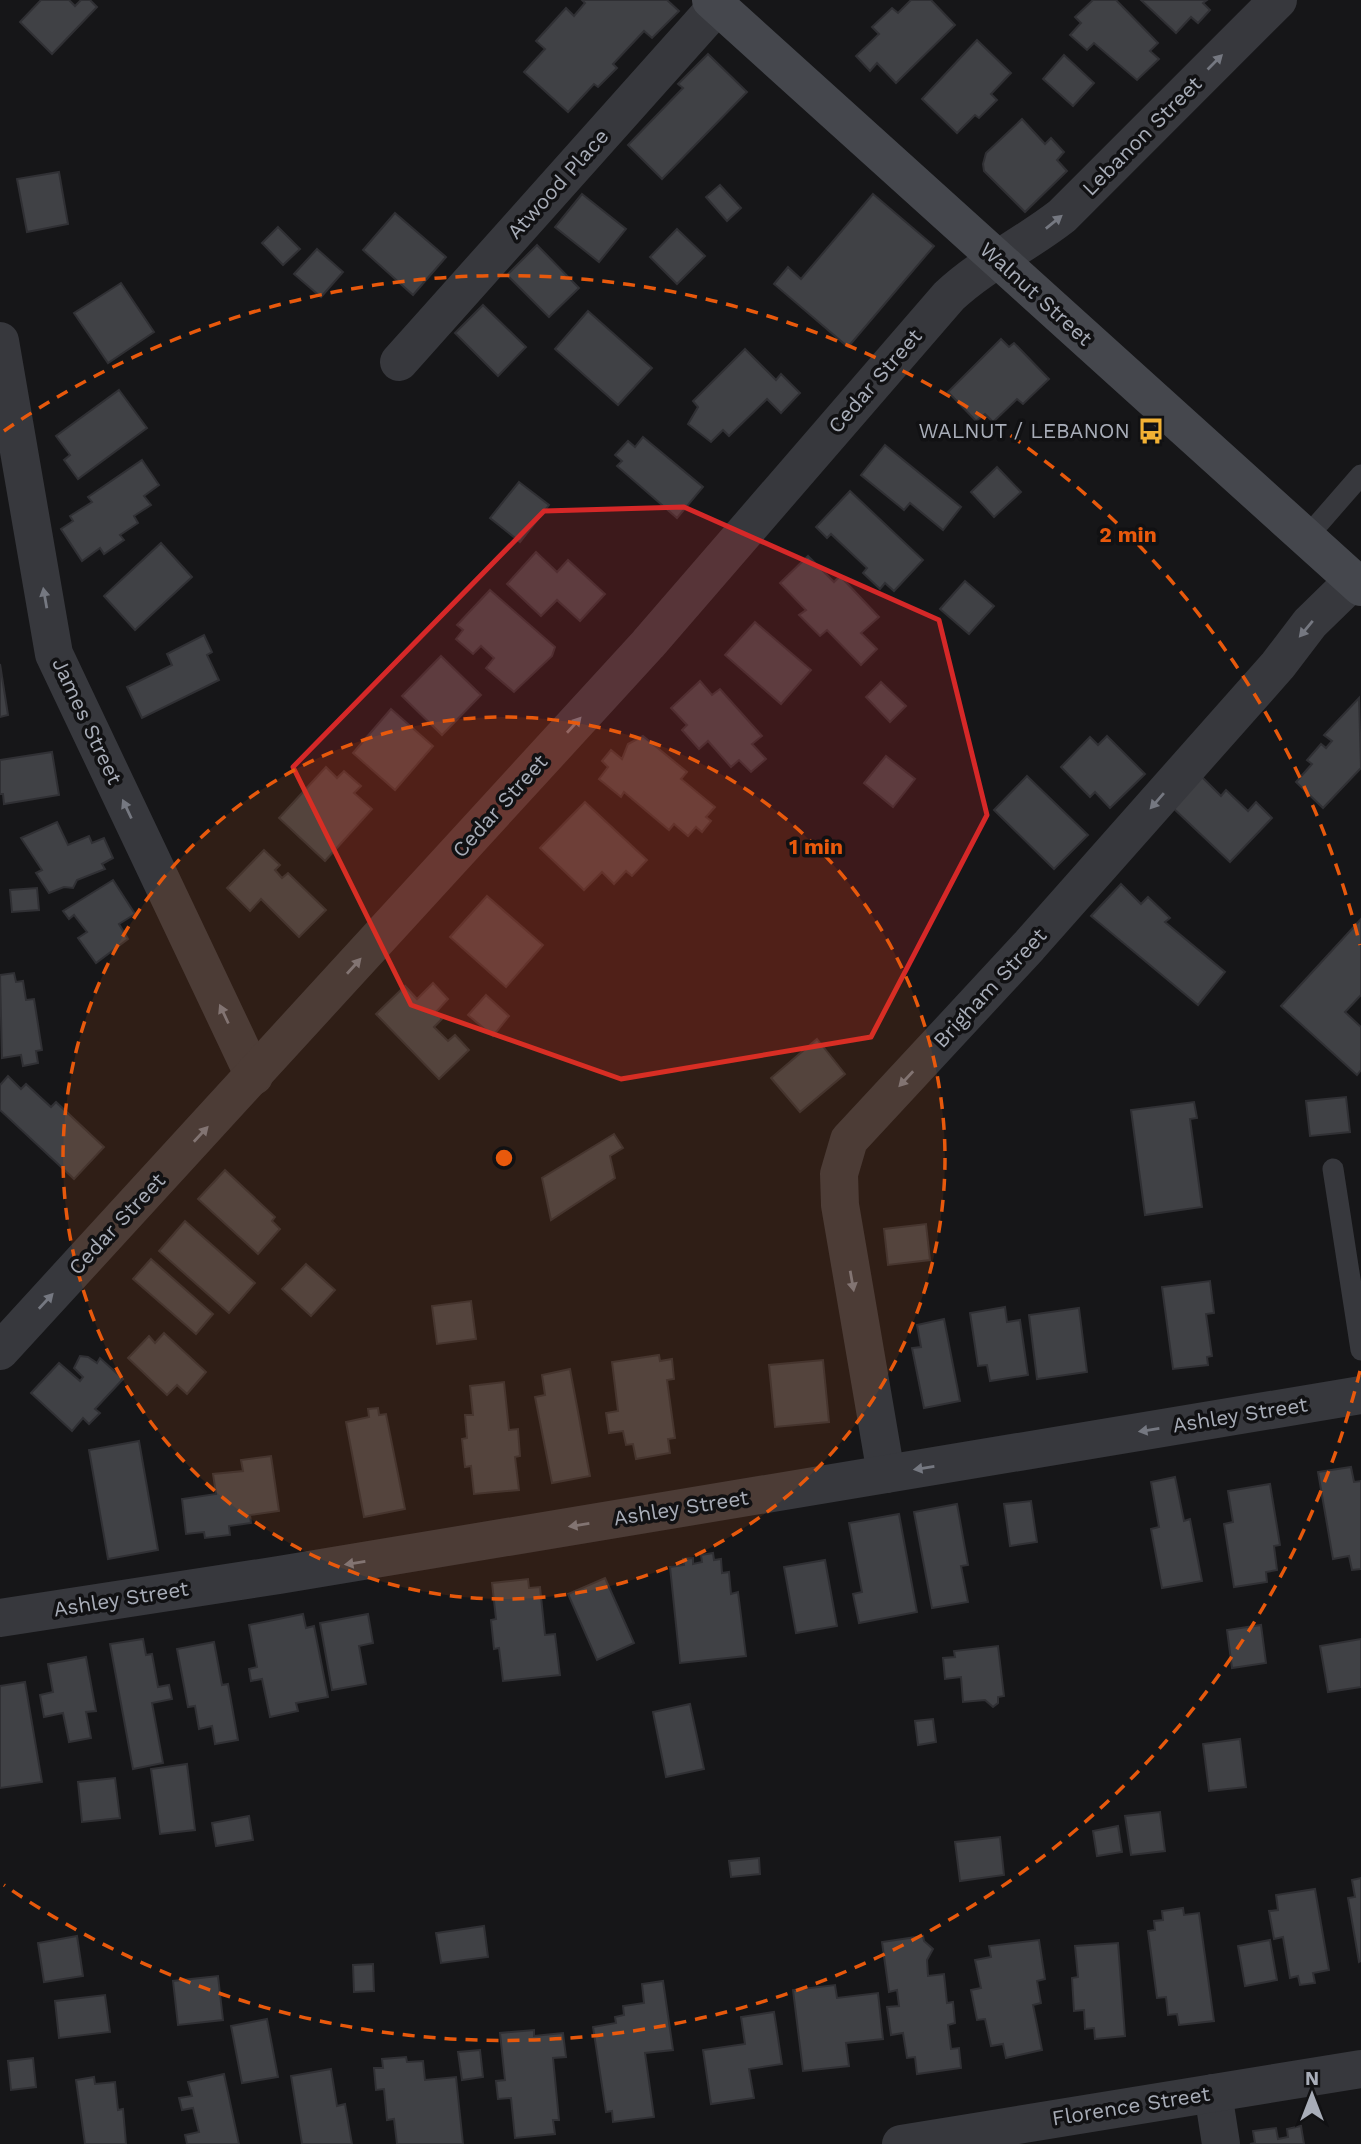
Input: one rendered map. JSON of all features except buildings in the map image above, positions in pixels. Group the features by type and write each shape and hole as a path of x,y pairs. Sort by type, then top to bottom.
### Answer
{"main road":[{"name":"Walnut Street","path":"714,3 1357,584"}],"street":[{"name":"Lebanon Street","path":"996,259 1032,240 1062,216 1278,0"},
{"name":"Atwood Place","path":"399,362 714,3"},
{"name":"Cedar Street","path":"0,1351 648,645 948,296 996,259"},
{"name":"James Street","path":"0,341 54,654 254,1076"},
{"name":"Brigham Street","path":"886,1474 840,1205 839,1174 849,1140 1029,946 1278,665 1310,623 1357,584"},
{"name":"Ashley Street","path":"0,1618 1361,1395"},
{"name":"Florence Street","path":"901,2144 1361,2069"},
{"path":"1213,2093 1221,2144"}],"lane":[{"path":"1306,538 1361,475"},
{"path":"1334,1169 1361,1350"}],"highlighted area":[{"path":"684,507 939,620 987,815 871,1037 621,1079 411,1005 293,767 544,511"}],"place":[{"name":"WALNUT / LEBANON","path":"1151,431"}]}
